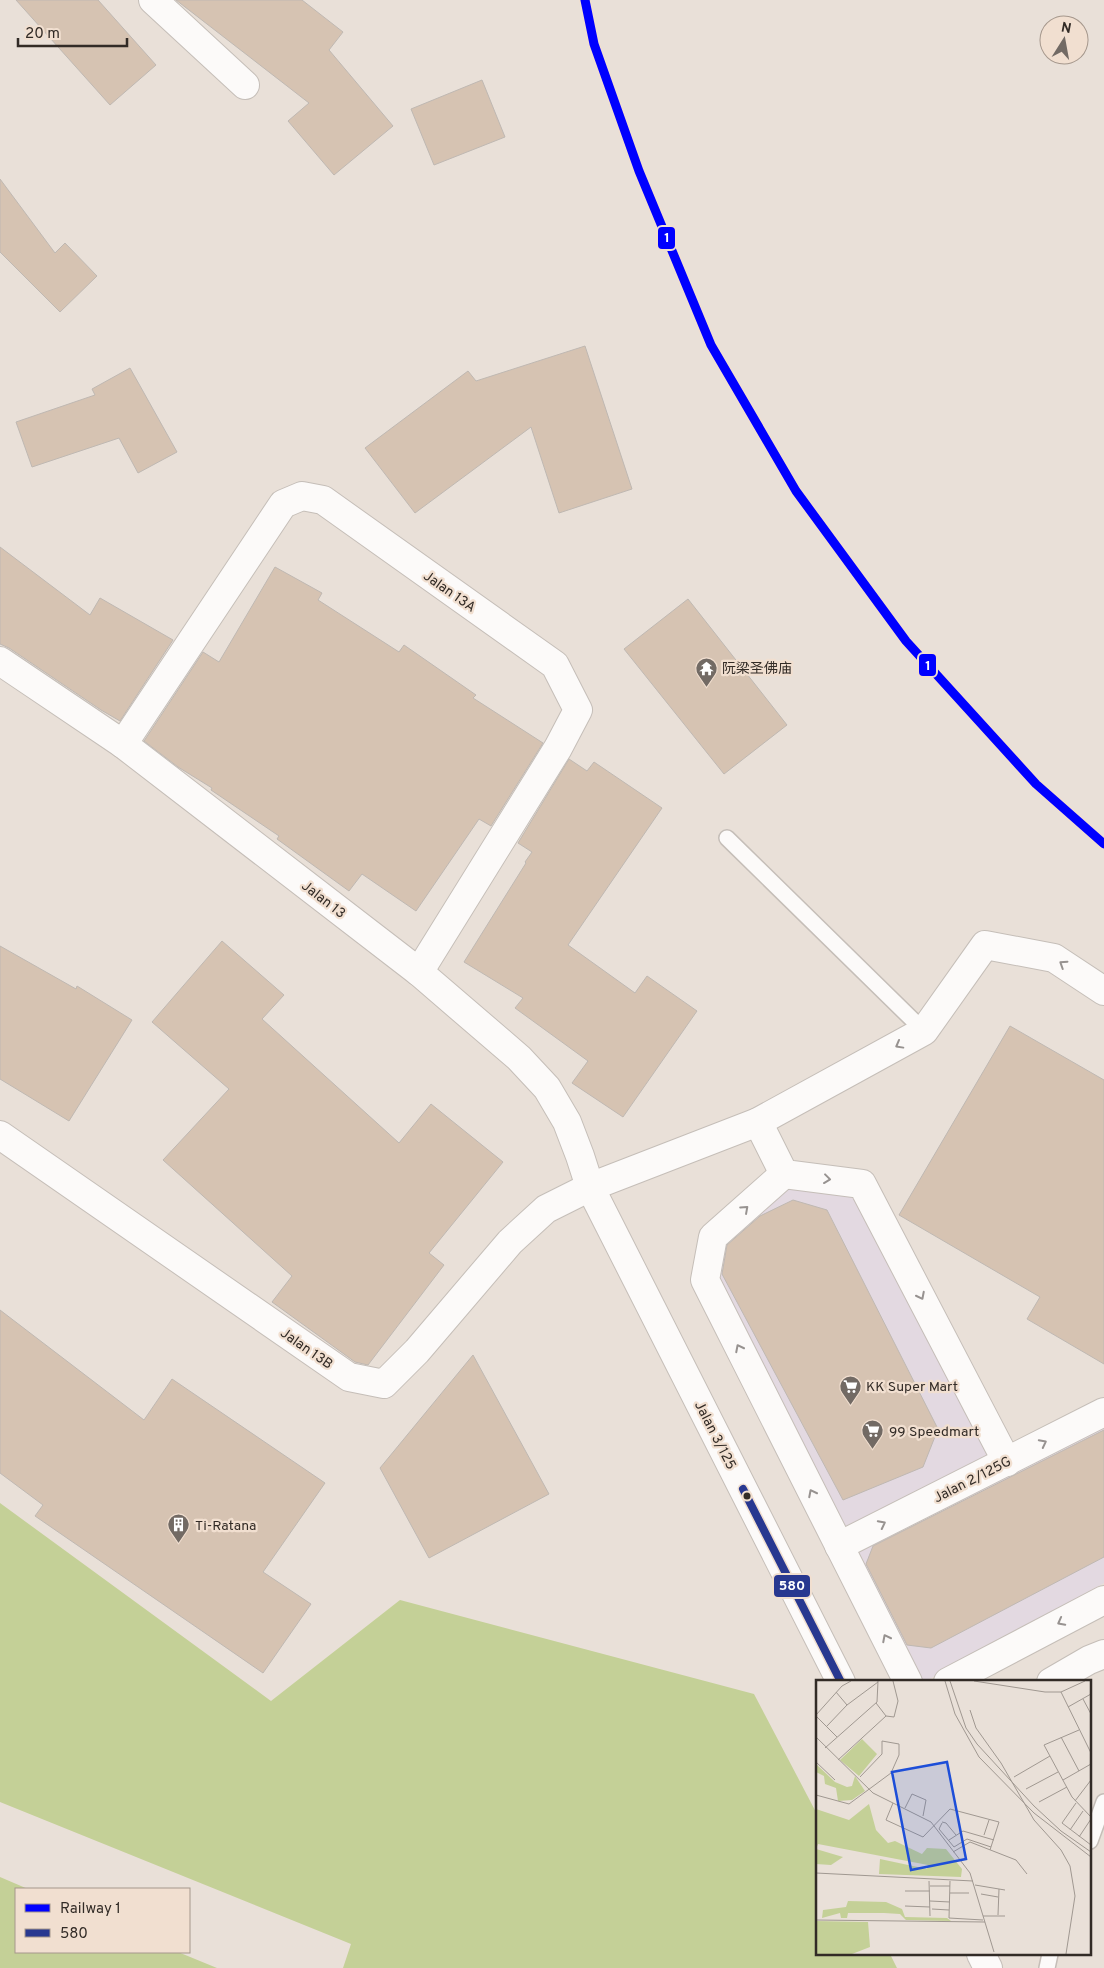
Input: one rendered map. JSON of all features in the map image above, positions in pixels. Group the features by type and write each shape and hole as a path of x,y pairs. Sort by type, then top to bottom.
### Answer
{"street":[{"path":"153,0 245,84"},
{"name":"Jalan 13A","path":"123,744 283,504 302,496 323,500 555,665 578,710 558,748 419,972"},
{"name":"Jalan 13","path":"0,661 123,744 419,972 519,1058 547,1088 567,1122 590,1187"},
{"path":"590,1187 758,1122 924,1031 985,945 1054,958 1104,990"},
{"path":"758,1122 784,1174"},
{"name":"Jalan 13B","path":"0,1135 349,1377 384,1384 417,1351 510,1242 546,1209 590,1187"},
{"path":"907,1680 705,1280 713,1237 784,1174 862,1184 1007,1462"},
{"name":"Jalan 3/125","path":"590,1187 840,1680"},
{"name":"Jalan 2/125G","path":"839,1546 1104,1412"},
{"path":"952,1680 1104,1600"},
{"path":"1054,1680 1089,1660 1104,1654"},
{"path":"982,1956 988,1968"}],"lane":[{"path":"727,838 924,1031"},
{"path":"1092,1835 1104,1802"}],"shaded area":[{"path":"780,1187 854,1197 997,1473 1104,1421 1104,1583 928,1680 923,1680 712,1278 718,1241"}],"green space":[{"path":"0,1503 271,1701 400,1600 754,1694 816,1812 816,1956 891,1956 897,1968 343,1968 351,1944 0,1802"},
{"path":"0,1877 26,1888 15,1888 15,1953 180,1953 217,1968 0,1968"}],"building":[{"path":"16,0 98,0 156,65 110,105"},
{"path":"176,0 302,0 343,32 329,50 393,126 334,175 288,121 309,103"},
{"path":"482,80 505,137 434,165 411,109"},
{"path":"0,179 55,253 65,243 97,276 60,312 0,252"},
{"path":"585,346 632,489 559,513 531,427 415,513 365,448 468,371 476,381"},
{"path":"130,368 177,452 138,473 119,438 32,467 16,422 95,395 92,389"},
{"path":"0,547 90,615 100,598 173,640 120,721 0,644"},
{"path":"275,567 322,593 318,600 399,652 404,645 476,695 473,698 543,743 491,826 479,819 416,911 362,874 349,891 277,839 279,836 211,790 212,788 178,767 144,741 203,652 219,662"},
{"name":"阮梁圣佛庙","path":"688,599 787,725 724,774 624,649"},
{"path":"569,759 587,771 594,762 662,808 568,945 635,993 647,976 697,1011 623,1117 572,1083 588,1061 515,1008 523,998 464,962 532,852 518,843"},
{"path":"222,941 284,995 262,1019 399,1143 431,1104 503,1162 429,1253 444,1265 368,1365 355,1362 272,1302 292,1276 163,1160 229,1089 152,1022"},
{"path":"0,946 76,989 77,986 132,1020 69,1121 0,1079"},
{"path":"1010,1026 1104,1080 1104,1364 1027,1319 1040,1297 899,1215"},
{"path":"793,1200 827,1210 938,1429 923,1467 843,1500 722,1274 727,1245 760,1216"},
{"name":"Ti-Ratana","path":"0,1310 144,1420 172,1379 325,1483 263,1572 311,1604 263,1673 35,1516 43,1505 0,1473"},
{"path":"473,1355 549,1494 429,1558 380,1468"},
{"path":"1104,1430 1104,1557 931,1648 907,1645 866,1564 873,1546"}],"rail line":[{"name":"1","path":"585,0 594,44 639,171 711,345 796,491 906,641 1036,784 1104,844"}],"transit line":[{"name":"580","path":"743,1489 840,1680"}],"place":[{"name":"阮梁圣佛庙","path":"706,687"},
{"name":"KK Super Mart","path":"850,1405"},
{"name":"99 Speedmart","path":"873,1450"},
{"name":"Ti-Ratana","path":"179,1544"}]}
